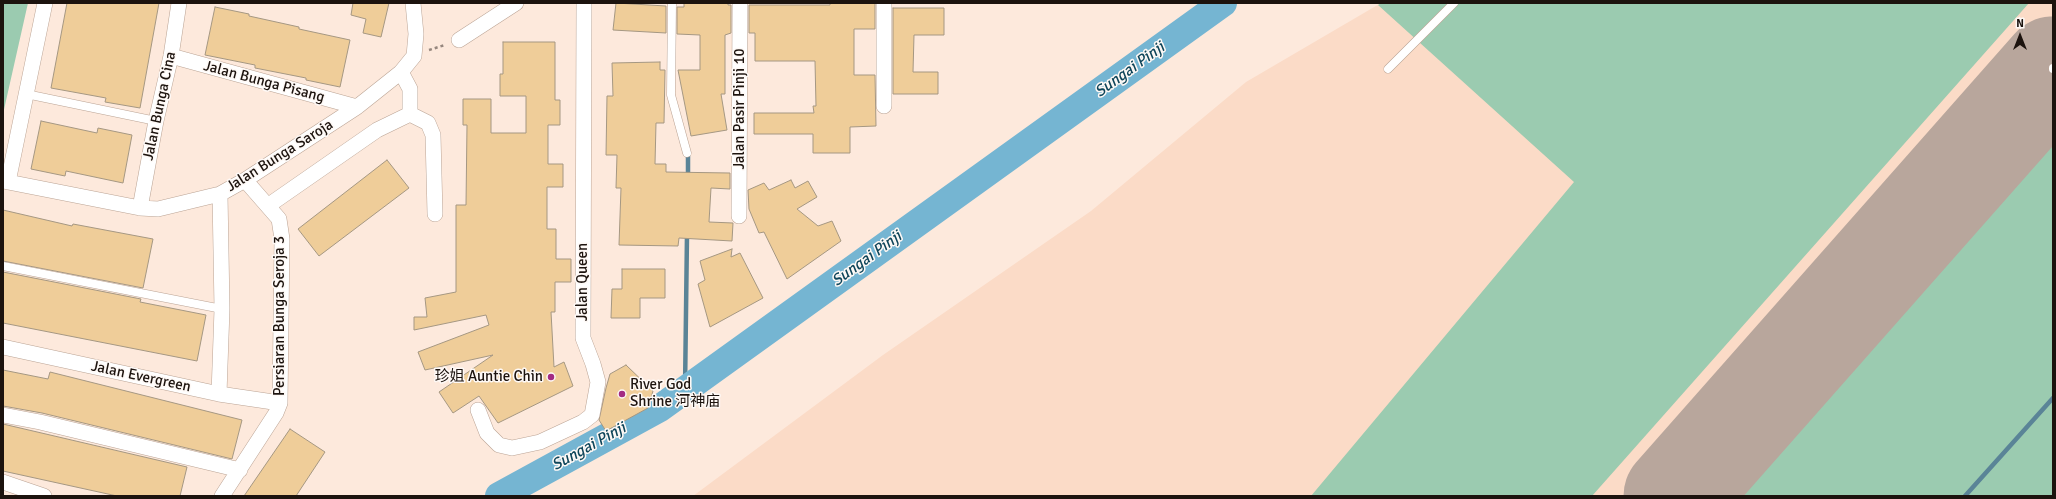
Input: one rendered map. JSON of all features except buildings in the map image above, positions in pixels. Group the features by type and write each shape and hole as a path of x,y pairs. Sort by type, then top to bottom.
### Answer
{"street":[{"path":"5,182 26,94 45,3"},
{"name":"Jalan Bunga Cina","path":"140,208 156,121 171,56 179,3"},
{"path":"413,3 416,34 414,56"},
{"path":"459,40 516,3"},
{"name":"Jalan Queen","path":"478,410 487,433 499,445 512,448 540,442 584,422 592,416 598,382 583,338 584,3"},
{"name":"Jalan Pasir Pinji 10","path":"739,216 740,3"},
{"path":"884,3 884,106"},
{"name":"Jalan Bunga Pisang","path":"171,56 357,108"},
{"name":"Jalan Bunga Saroja","path":"5,182 140,208 158,209 220,194 245,180 357,108 401,72 414,56"},
{"path":"401,72 410,89 410,114"},
{"path":"268,205 377,130 410,114"},
{"path":"410,114 428,123 433,135 435,214"},
{"name":"Persiaran Bunga Seroja 3","path":"222,496 276,413 280,403 282,238 279,218 245,180"},
{"path":"219,394 222,309 220,194"},
{"name":"Jalan Evergreen","path":"3,347 219,394 280,403"},
{"path":"3,415 40,422 240,470"},
{"path":"3,482 44,496"}],"lane":[{"path":"672,3 672,94 687,153"},
{"path":"1388,69 1454,3"},
{"path":"26,94 156,121"},
{"path":"3,266 222,309"}],"path":[{"path":"414,56 459,40"}],"shaded area":[{"path":"1381,3 2053,3 2053,496 693,496 883,355 1091,211 1246,82"}],"green space":[{"path":"3,3 28,3 3,114"},
{"path":"1381,3 2029,3 1592,496 1311,496 1574,182 1378,5"},
{"path":"2053,136 2053,496 1736,496"}],"waterway":[{"name":"Sungai Pinji","path":"499,496 660,408 1223,3"},
{"path":"688,154 688,178"},
{"path":"685,390 687,234"},
{"path":"1965,496 2053,398"}],"runway":[{"path":"1675,496 2053,68"}],"place":[{"name":"珍姐 Auntie Chin","path":"551,377"},
{"name":"River God Shrine 河神庙","path":"622,394"}]}
